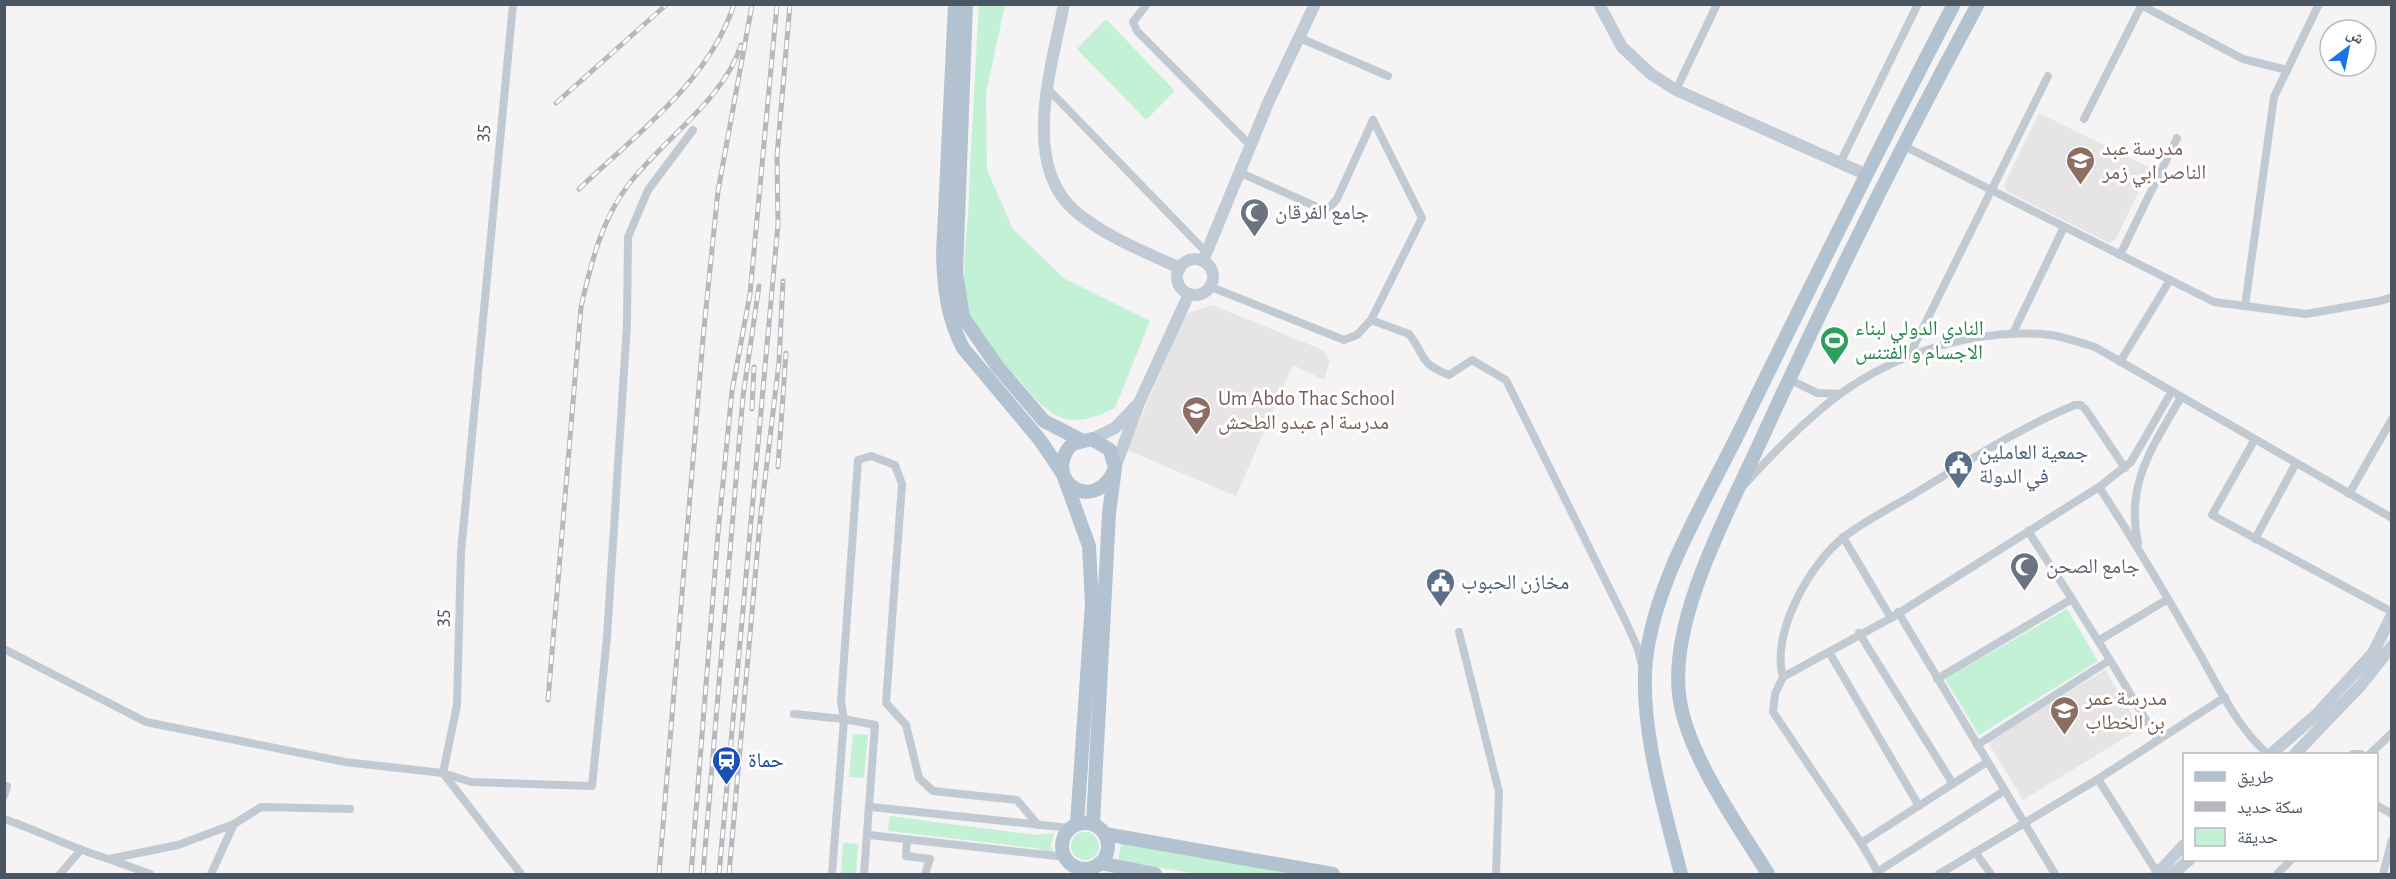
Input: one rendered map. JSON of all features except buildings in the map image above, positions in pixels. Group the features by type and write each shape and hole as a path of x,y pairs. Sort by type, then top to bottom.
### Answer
{"main road":[{"path":"955,4 943,254 944,294 948,312 963,348 1040,440 1070,485 1079,491 1091,492 1103,488 1110,482 1115,468"},
{"path":"966,4 956,272 963,317 997,366 1044,421 1110,450 1115,468 1109,513 1093,824"},
{"path":"1681,874 1650,733 1645,683 1649,642 1667,584 1865,174 1954,4"},
{"path":"1768,874 1722,799 1690,739 1678,694 1681,648 1696,592 1737,492 1789,379 1902,145 1978,4"},
{"path":"1087,439 1065,451 1061,462 1063,474 1089,546 1092,603 1074,826 1061,844 1068,865 1155,874"},
{"path":"1074,826 1093,824 1105,834 1333,874"},
{"path":"1097,868 1107,849 1105,834"}],"street":[{"path":"1064,4 1048,89 1043,144 1050,178 1074,210 1097,227 1180,268"},
{"path":"1147,4 1133,22 1137,31 1250,145"},
{"path":"1204,256 1250,145 1316,4"},
{"path":"1599,4 1622,47 1652,74 1676,90 1865,174"},
{"path":"1676,90 1717,4"},
{"path":"1840,163 1918,4"},
{"path":"2245,306 2274,97 2319,4"},
{"name":"35","path":"443,773 457,705 461,552 512,5"},
{"path":"2085,119 2140,5 2243,59 2287,70"},
{"path":"1300,38 1388,76"},
{"path":"1909,356 2048,76"},
{"path":"1048,89 1204,256 1212,271 1211,287"},
{"path":"1211,287 1344,340 1357,335 1371,320 1422,218 1372,120 1336,199 1329,208 1319,208 1239,172"},
{"path":"4,649 146,722 345,762 443,773 471,782 592,786 607,637 627,336 628,237 648,190 693,130"},
{"path":"2120,255 2177,138"},
{"path":"1902,145 2214,302 2306,314 2380,302 2391,297"},
{"path":"2013,333 2064,227"},
{"path":"1204,256 1191,260 1180,268 1178,283 1189,294 1199,295 1211,287"},
{"path":"2120,362 2169,280"},
{"path":"1115,468 1139,403 1189,294"},
{"path":"1371,320 1409,334 1422,360 1434,369 1449,375 1472,360 1506,380 1638,648 1645,683"},
{"path":"1737,492 1767,459 1840,394 1909,356 1947,345 2013,333 2064,338 2095,347 2391,518"},
{"path":"1789,379 1817,393 1840,394"},
{"path":"2004,791 1878,873 1862,843 1773,712 1775,694 1783,677 1894,615 2099,488 2125,468 2138,453 2172,391"},
{"path":"2140,550 2134,517 2138,478 2147,457 2181,397"},
{"path":"1087,439 1115,428 1139,403"},
{"path":"1783,677 1778,663 1783,631 1811,574 1843,537 2034,422 2074,405 2081,405 2086,410 2125,468"},
{"path":"2349,494 2391,419"},
{"path":"2255,439 2212,515 2391,613 2373,653 2316,715 2270,753"},
{"path":"832,874 844,719 842,702 858,460 871,456 895,465 902,484 886,703 906,725 919,778 933,792 1017,800 1038,825"},
{"path":"2255,539 2296,463"},
{"path":"2099,488 2140,550 2250,736 2257,753"},
{"path":"2028,531 2158,740"},
{"path":"1843,537 1937,679 2055,874"},
{"path":"1937,679 2072,599"},
{"path":"2098,641 2168,599"},
{"path":"1459,632 1498,792 1496,874"},
{"path":"1859,633 1953,784"},
{"path":"2296,753 2361,685 2391,646"},
{"path":"1829,652 1919,806"},
{"path":"1977,745 2110,660"},
{"path":"1939,874 2098,778 2225,697"},
{"path":"794,714 875,725 869,835 864,874"},
{"path":"2371,753 2391,733"},
{"path":"2250,736 2268,753"},
{"path":"1862,843 1987,762"},
{"path":"443,773 522,874"},
{"path":"2098,778 2157,874 2183,846"},
{"path":"4,796 7,786"},
{"path":"2378,806 2391,814"},
{"path":"109,859 178,845 234,824 261,807 350,809"},
{"path":"871,807 1038,825 1074,826"},
{"path":"4,819 47,834 80,851 150,874"},
{"path":"214,874 234,824"},
{"path":"869,835 1068,865"},
{"path":"907,839 906,856 930,859 925,874"},
{"path":"2383,874 2391,840"},
{"path":"60,874 80,851"},
{"path":"1975,852 1991,874"},
{"path":"2173,874 2187,861"},
{"path":"2277,874 2290,861"}],"shaded area":[{"path":"2039,113 2150,168 2116,239 2109,243 2006,191 2004,185"},
{"path":"1212,305 1323,350 1330,361 1324,380 1293,365 1236,496 1127,450 1185,314"},
{"name":"مدرسة عمر بن الخطاب","path":"2105,670 2141,728 2023,800 1987,741"}],"green space":[{"path":"979,5 1005,5 986,93 987,170 1013,229 1065,279 1150,321 1115,408 1088,418 1066,419 1046,409 984,339 967,306 964,261"},
{"path":"1106,19 1175,91 1146,120 1077,49"},
{"path":"2067,609 2098,661 1979,735 1945,679"},
{"path":"853,734 868,735 864,778 849,777"},
{"path":"890,816 1036,835 1054,833 1051,845 1053,853 1035,848 888,831"},
{"path":"1085,832 1095,836 1099,846 1095,856 1085,860 1075,856 1071,846 1075,836"},
{"path":"843,843 858,844 856,874 841,874"},
{"path":"1121,844 1298,874 1199,874 1118,861"}],"railway":[{"path":"556,103 667,4"},
{"path":"579,189 668,106 689,82 723,32 734,4"},
{"path":"691,874 718,533 732,391 750,294 777,4"},
{"path":"719,874 778,224 777,156 790,4"},
{"path":"659,874 703,338 718,191 752,5"},
{"path":"548,700 581,307 593,259 604,227 619,198 643,167 721,84 733,65 741,45"},
{"path":"729,874 760,521 779,362 783,281"},
{"path":"703,874 743,396 759,286"},
{"path":"778,467 786,353"},
{"path":"752,409 754,367"}],"place":[{"name":"مدرسة عبد الناصر ابي زمر","path":"2081,186"},
{"name":"جامع الفرقان","path":"1254,238"},
{"name":"النادي الدولي لبناء الاجسام و الفتنس","path":"1834,366"},
{"name":"Um Abdo Thac School مدرسة ام عبدو الطحش","path":"1197,436"},
{"name":"جمعية العاملين في الدولة","path":"1958,490"},
{"name":"جامع الصحن","path":"2025,592"},
{"name":"مخازن الحبوب","path":"1440,608"},
{"name":"مدرسة عمر بن الخطاب","path":"2064,736"},
{"name":"حماة","path":"727,786"}]}
